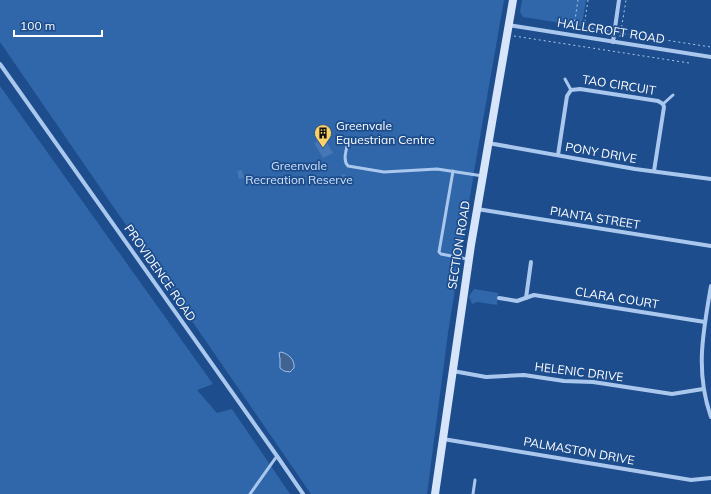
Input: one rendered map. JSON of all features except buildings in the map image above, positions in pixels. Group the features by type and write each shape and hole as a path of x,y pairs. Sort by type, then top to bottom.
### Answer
{"street":[{"name":"SECTION ROAD","path":"435,494 469,259 513,0"},
{"path":"613,42 620,0"},
{"name":"HALLCROFT ROAD","path":"508,25 711,57"},
{"name":"PROVIDENCE ROAD","path":"0,64 303,494"},
{"name":"TAO CIRCUIT","path":"558,155 567,96 571,90 580,89 642,98 658,101 663,104 664,111 654,171"},
{"name":"PONY DRIVE","path":"488,144 635,169 711,179"},
{"name":"PIANTA STREET","path":"477,209 711,246"},
{"path":"526,298 531,262"},
{"path":"711,286 701,355 703,389 711,417"},
{"name":"CLARA COURT","path":"499,298 517,301 534,295 705,322"},
{"name":"HELENIC DRIVE","path":"453,371 486,377 524,375 564,381 593,382 672,394 703,389"},
{"name":"PALMASTON DRIVE","path":"443,439 691,480 711,478"}],"lane":[{"path":"565,79 571,90"},
{"path":"663,104 673,95"},
{"path":"348,141 345,158 348,166 384,172 437,169 483,176"},
{"path":"453,171 439,252 441,254 469,259"},
{"path":"250,494 277,456"},
{"path":"473,494 475,480"}],"path":[{"path":"571,25 575,20 578,0"},
{"path":"588,0 584,27 711,47"},
{"path":"621,33 626,0"},
{"path":"507,34 689,63"}],"green space":[{"name":"Greenvale Recreation Reserve","path":"0,0 504,0 448,333 427,494 311,494 0,42"},
{"path":"522,0 586,0 582,24 580,26 523,17 520,12"},
{"path":"0,86 213,384 197,390 217,413 232,409 290,494 0,494"},
{"path":"474,289 498,293 497,305 478,302 472,304 469,296"}],"shaded area":[{"path":"281,352 287,354 292,360 294,368 290,372 284,371 280,368 279,353"}],"place":[{"name":"Greenvale Equestrian Centre","path":"323,148"}]}
